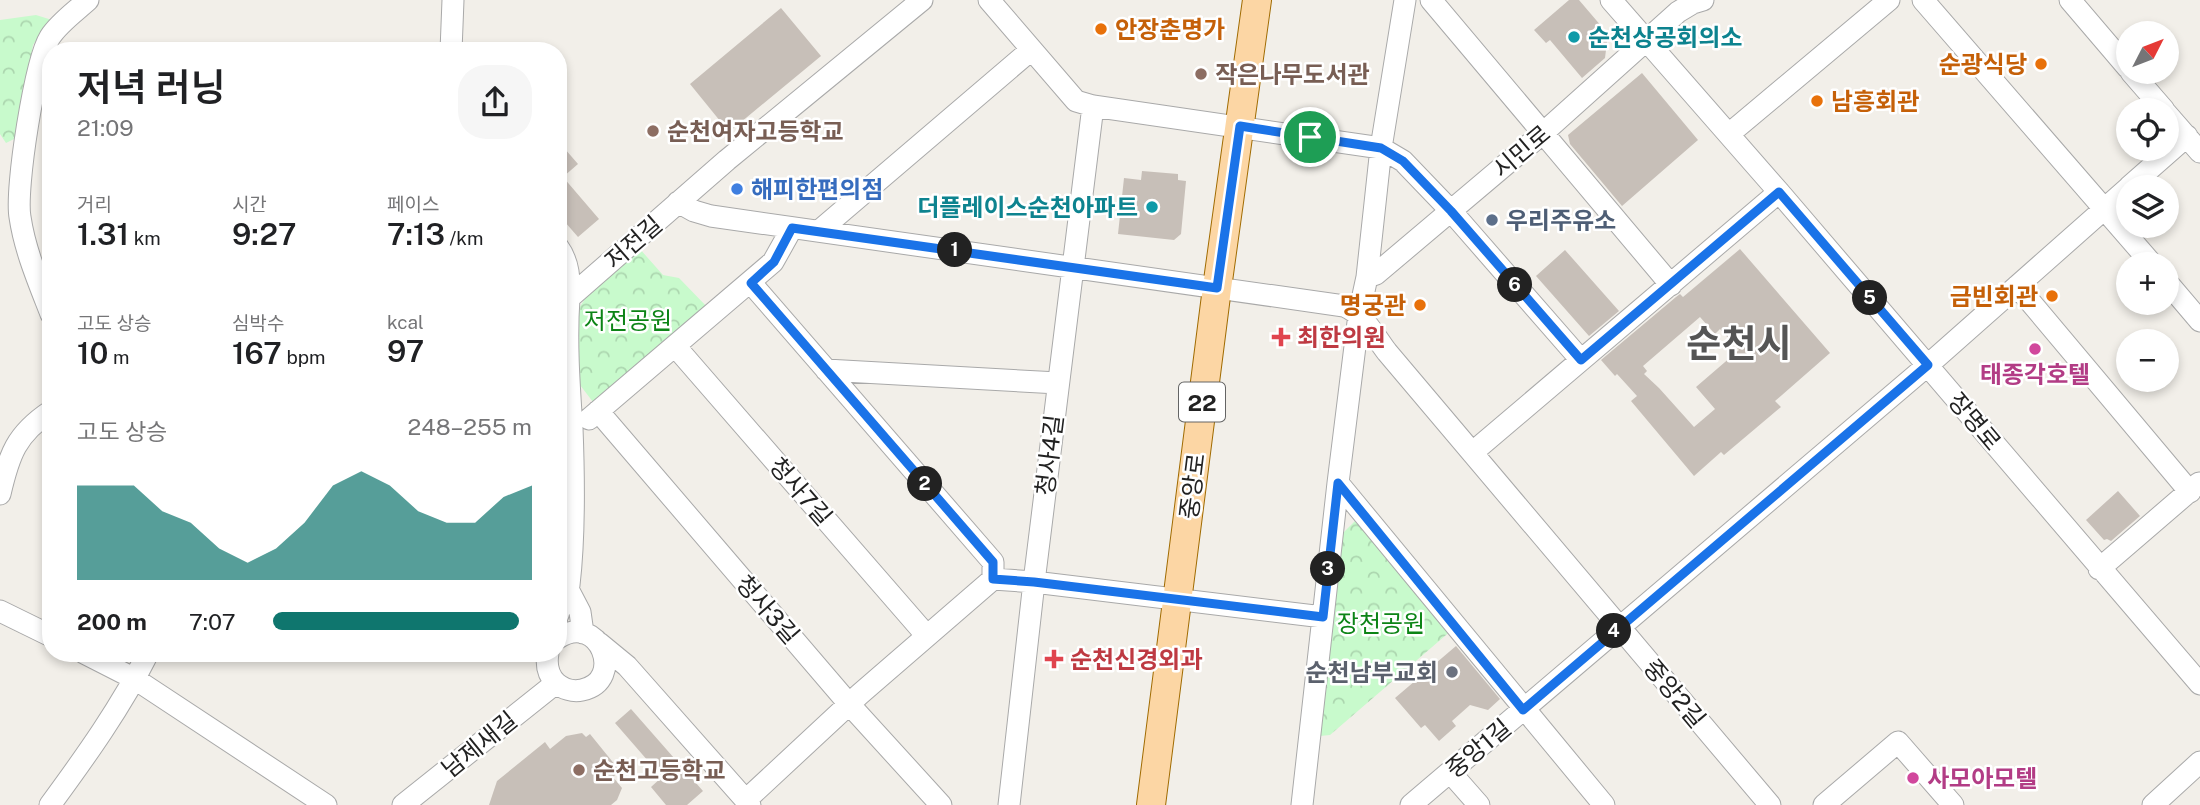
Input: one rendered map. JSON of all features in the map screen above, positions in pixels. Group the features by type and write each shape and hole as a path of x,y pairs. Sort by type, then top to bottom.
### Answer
{"main road":[{"name":"중앙로","path":"1151,805 1257,0"}],"street":[{"path":"49,42 50,38 88,0"},
{"path":"451,42 453,0"},
{"name":"저전길","path":"567,299 727,160 922,0"},
{"path":"989,0 1076,101 1093,106 1381,148 1403,161 1451,211 1581,360"},
{"path":"1302,805 1359,314 1367,277 1381,148 1405,0"},
{"path":"1431,0 1671,285"},
{"name":"장명로","path":"1611,0 2200,684"},
{"name":"시민로","path":"1367,277 1376,274 1543,133 1678,12 1693,2 1703,0"},
{"path":"1729,134 1889,0"},
{"path":"1923,0 2142,252"},
{"path":"2070,0 2116,54"},
{"path":"819,231 1031,50"},
{"path":"2142,84 2154,98"},
{"path":"42,87 24,150 19,210 28,251 42,289"},
{"name":"청사4길","path":"1009,805 1093,106"},
{"path":"2179,128 2193,144"},
{"name":"중앙1길","path":"2148,175 2193,144"},
{"path":"1473,452 1779,192"},
{"name":"중앙1길","path":"1411,805 1928,365 2116,199"},
{"path":"678,202 711,216 1344,306 1359,314"},
{"path":"572,433 774,262 792,228"},
{"path":"567,268 570,281 567,290"},
{"path":"751,283 993,562 993,579"},
{"path":"2017,286 2196,489 2099,569"},
{"path":"2179,297 2200,321"},
{"name":"중앙2길","path":"1359,314 1387,352 1770,805"},
{"name":"청사7길","path":"675,346 927,636"},
{"path":"547,662 550,675 556,683 564,688 583,690 599,680 606,661 604,652 591,638 568,589 572,530 572,433 567,348"},
{"path":"826,370 1058,383"},
{"name":"청사3길","path":"598,411 849,704 941,805"},
{"path":"0,495 15,444 42,418"},
{"path":"1338,483 1604,805"},
{"path":"567,635 574,632 591,638 627,666 748,802 849,704 993,579 1323,617"},
{"path":"0,611 42,632"},
{"path":"102,662 135,679 326,805"},
{"path":"50,805 93,745 144,662"},
{"path":"599,680 618,680 642,685"},
{"name":"남제새길","path":"403,805 556,683"},
{"path":"1824,805 1898,742 1953,805"},
{"path":"2153,805 2200,762"},
{"path":"1450,772 1479,805"}],"green space":[{"path":"36,15 52,20 33,45 16,138 6,143 0,134 0,20"},
{"name":"저전공원","path":"639,248 663,275 679,278 711,311 593,402 580,385 577,311 593,287"},
{"name":"장천공원","path":"1358,518 1453,629 1330,735 1320,736 1338,538"}],"building":[{"name":"순천상공회의소","path":"1569,0 1579,0 1608,34 1605,58 1582,78 1550,40 1546,43 1534,30"},
{"path":"781,8 821,56 729,132 690,84"},
{"path":"1642,73 1698,140 1622,206 1570,144 1568,135"},
{"path":"567,151 578,164 567,174"},
{"name":"더플레이스순천아파트","path":"1142,171 1178,174 1178,180 1186,181 1181,234 1174,240 1118,234 1124,178 1141,180"},
{"path":"567,182 599,219 578,237 567,224"},
{"path":"1740,249 1830,353 1775,401 1781,407 1724,455 1721,452 1694,476 1631,401 1637,396 1601,360 1676,297 1680,294 1683,297","holes":["1700,317 1715,334 1720,329 1739,350 1696,387 1715,409 1694,427 1644,374 1647,371 1643,366"]},
{"path":"1565,250 1619,311 1589,336 1536,276"},
{"path":"2118,491 2140,516 2111,541 2104,540 2086,520"},
{"name":"순천남부교회","path":"1456,646 1500,699 1488,710 1470,705 1452,721 1456,726 1439,741 1425,725 1421,728 1395,698"},
{"path":"631,709 703,791 687,805 666,805 651,787 662,777 615,723"},
{"path":"582,733 586,737 590,734 620,771 613,777 622,788 617,800 611,805 489,805 497,781 545,742 550,749 566,736"}],"place":[{"name":"안장춘명가","path":"1101,29"},
{"name":"순천상공회의소","path":"1574,37"},
{"name":"순광식당","path":"2041,64"},
{"name":"작은나무도서관","path":"1201,74"},
{"name":"남흥회관","path":"1817,101"},
{"name":"순천여자고등학교","path":"653,131"},
{"name":"해피한편의점","path":"737,189"},
{"name":"더플레이스순천아파트","path":"1152,207"},
{"name":"우리주유소","path":"1492,220"},
{"name":"금빈회관","path":"2052,296"},
{"name":"명궁관","path":"1420,305"},
{"name":"최한의원","path":"1281,337"},
{"name":"태종각호텔","path":"2035,349"},
{"name":"순천신경외과","path":"1054,659"},
{"name":"순천남부교회","path":"1452,672"},
{"name":"순천고등학교","path":"579,770"},
{"name":"사모아모텔","path":"1913,778"}],"district":[{"name":"순천시","path":"1739,343"}],"route":[{"path":"1240,126 1310,137 1381,148 1403,161 1451,211 1581,360 1779,192 1928,365 1523,710 1338,483 1323,617 993,579 993,562 751,283 774,262 792,228 1217,288 1240,126"}]}
